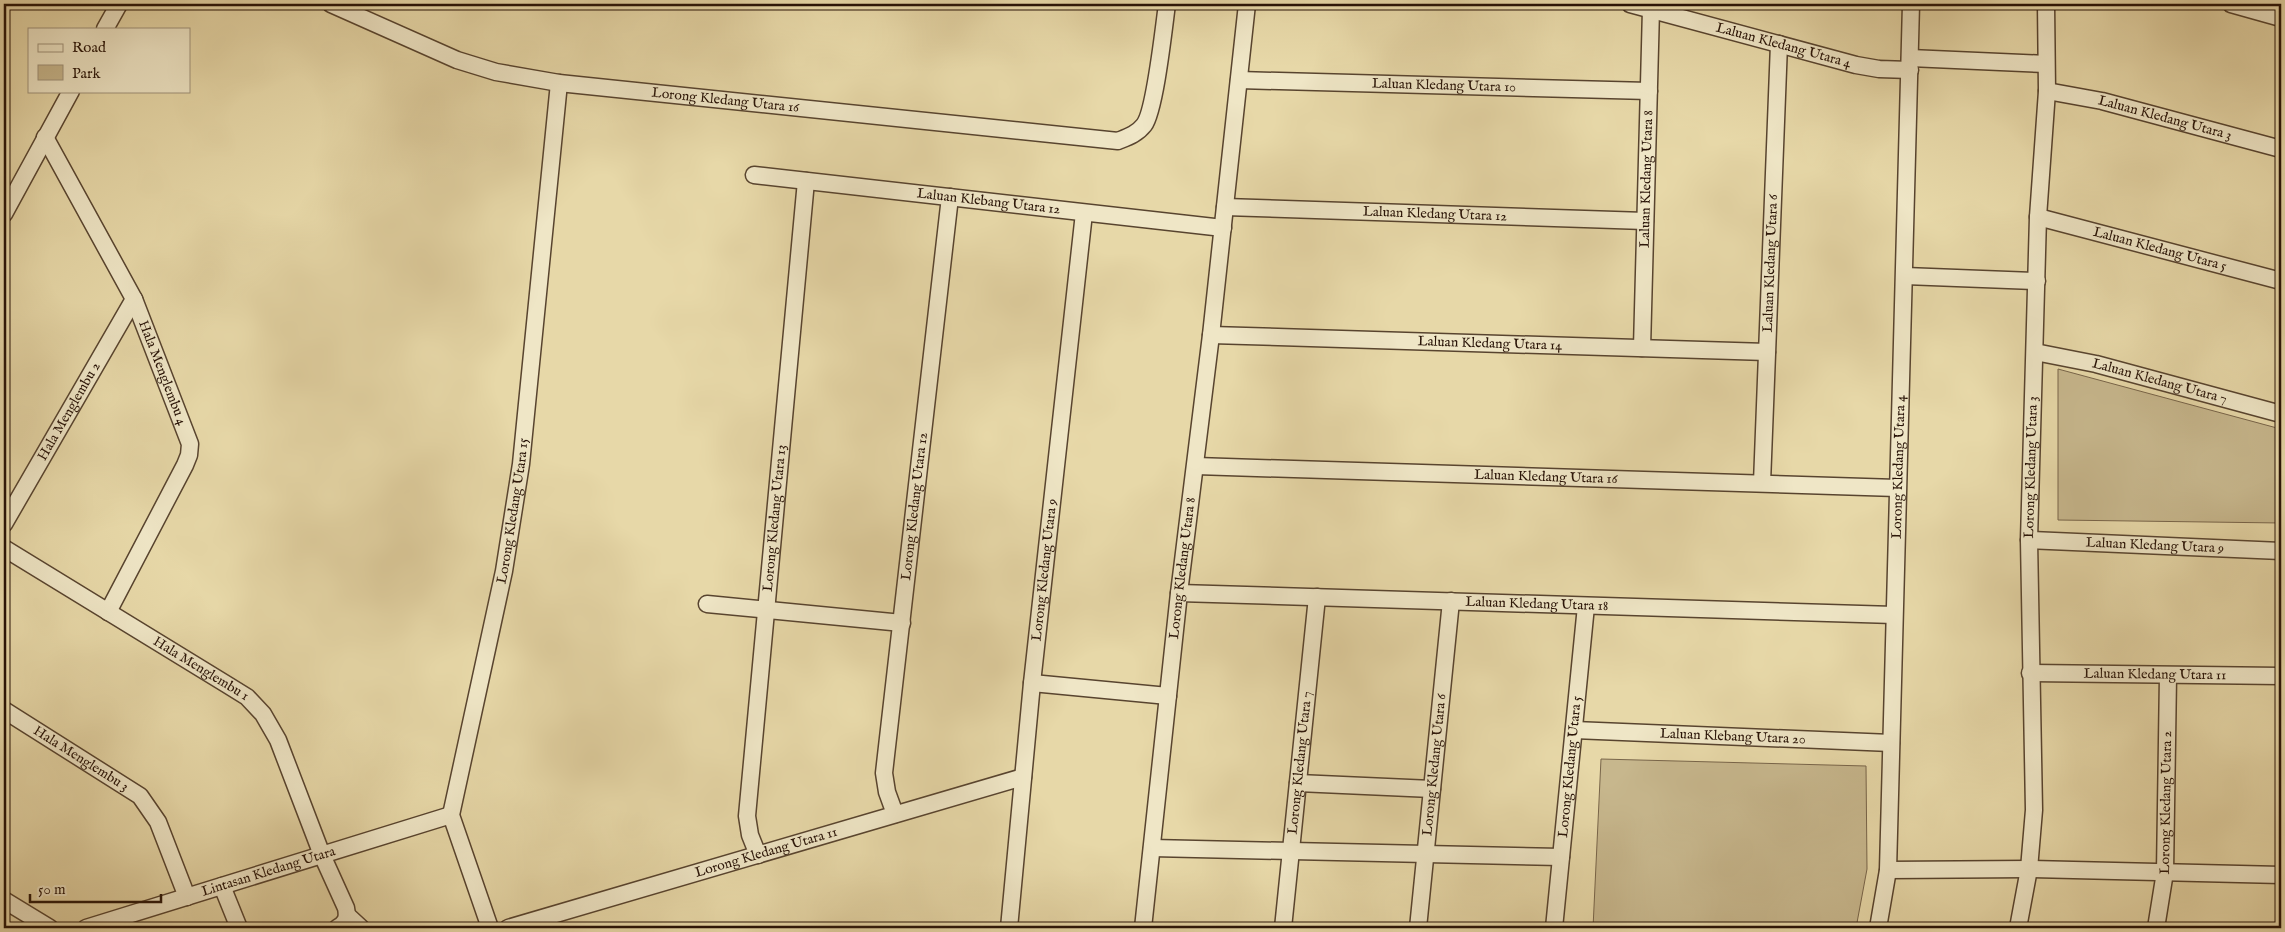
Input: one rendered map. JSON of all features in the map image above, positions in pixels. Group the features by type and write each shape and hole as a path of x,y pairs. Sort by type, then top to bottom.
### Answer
{"street":[{"path":"106,28 119,4"},
{"name":"Lorong Kledang Utara 16","path":"331,4 456,60 496,72 559,83 1118,140 1134,135 1145,124 1152,107 1167,4"},
{"name":"Lorong Kledang Utara 8","path":"1143,928 1179,593 1196,466 1247,4"},
{"name":"Laluan Kledang Utara 4","path":"1630,4 1856,65 1879,69 1910,64 2046,64"},
{"name":"Lorong Kledang Utara 4","path":"1878,928 1888,870 1911,4"},
{"name":"Lorong Kledang Utara 3","path":"2018,928 2029,869 2034,810 2029,540 2038,218 2047,90 2046,4"},
{"path":"2231,4 2281,18"},
{"name":"Laluan Kledang Utara 8","path":"1642,348 1651,10"},
{"name":"Laluan Kledang Utara 6","path":"1762,484 1779,44"},
{"name":"Laluan Kledang Utara 10","path":"1239,80 1649,91"},
{"name":"Lorong Kledang Utara 15","path":"451,815 504,571 521,464 559,83"},
{"name":"Laluan Kledang Utara 3","path":"2047,90 2102,101 2281,149"},
{"path":"4,214 70,92"},
{"name":"Hala Menglembu 4","path":"45,137 134,299 190,444 189,455 108,612"},
{"name":"Laluan Klebang Utara 12","path":"754,175 1223,228"},
{"name":"Lorong Kledang Utara 13","path":"758,855 750,835 747,816 806,181"},
{"name":"Lorong Kledang Utara 12","path":"895,814 886,792 884,773 950,198"},
{"name":"Laluan Kledang Utara 12","path":"1225,207 1646,221"},
{"name":"Lorong Kledang Utara 9","path":"1004,927 1023,777 1084,213"},
{"name":"Laluan Kledang Utara 5","path":"2038,218 2281,281"},
{"path":"1905,276 2037,281"},
{"name":"Hala Menglembu 2","path":"4,524 134,299"},
{"name":"Laluan Kledang Utara 14","path":"1211,335 1767,352"},
{"name":"Laluan Kledang Utara 7","path":"2035,352 2096,364 2281,414"},
{"name":"Laluan Kledang Utara 16","path":"1196,466 1897,488"},
{"name":"Laluan Kledang Utara 9","path":"2029,540 2281,551"},
{"name":"Hala Menglembu 1","path":"4,548 246,697 263,714 278,740 322,855 346,908 342,922"},
{"name":"Laluan Kledang Utara 18","path":"1179,593 1894,615"},
{"name":"Lorong Kledang Utara 7","path":"1283,928 1317,597"},
{"name":"Lorong Kledang Utara 6","path":"1418,928 1451,601"},
{"path":"708,604 902,624"},
{"name":"Lorong Kledang Utara 5","path":"1554,928 1586,606"},
{"name":"Laluan Kledang Utara 11","path":"2030,673 2281,676"},
{"name":"Lorong Kledang Utara 2","path":"2156,928 2166,872 2168,676"},
{"path":"1032,683 1168,696"},
{"name":"Hala Menglembu 3","path":"4,710 140,796 158,822 187,897"},
{"name":"Laluan Klebang Utara 20","path":"1574,730 1891,743"},
{"name":"Lorong Kledang Utara 11","path":"508,928 1023,777"},
{"path":"1298,784 1432,789"},
{"path":"451,815 490,928"},
{"name":"Lintasan Kledang Utara","path":"86,928 451,815"},
{"path":"1152,848 1561,857"},
{"path":"1888,870 2029,869 2281,875"},
{"path":"222,886 239,928"},
{"path":"4,900 50,928"},
{"path":"342,922 361,928"}],"green space":[{"path":"2058,369 2277,428 2281,487 2281,523 2058,520"},
{"path":"1601,759 1866,766 1867,869 1856,928 1593,928"}]}
